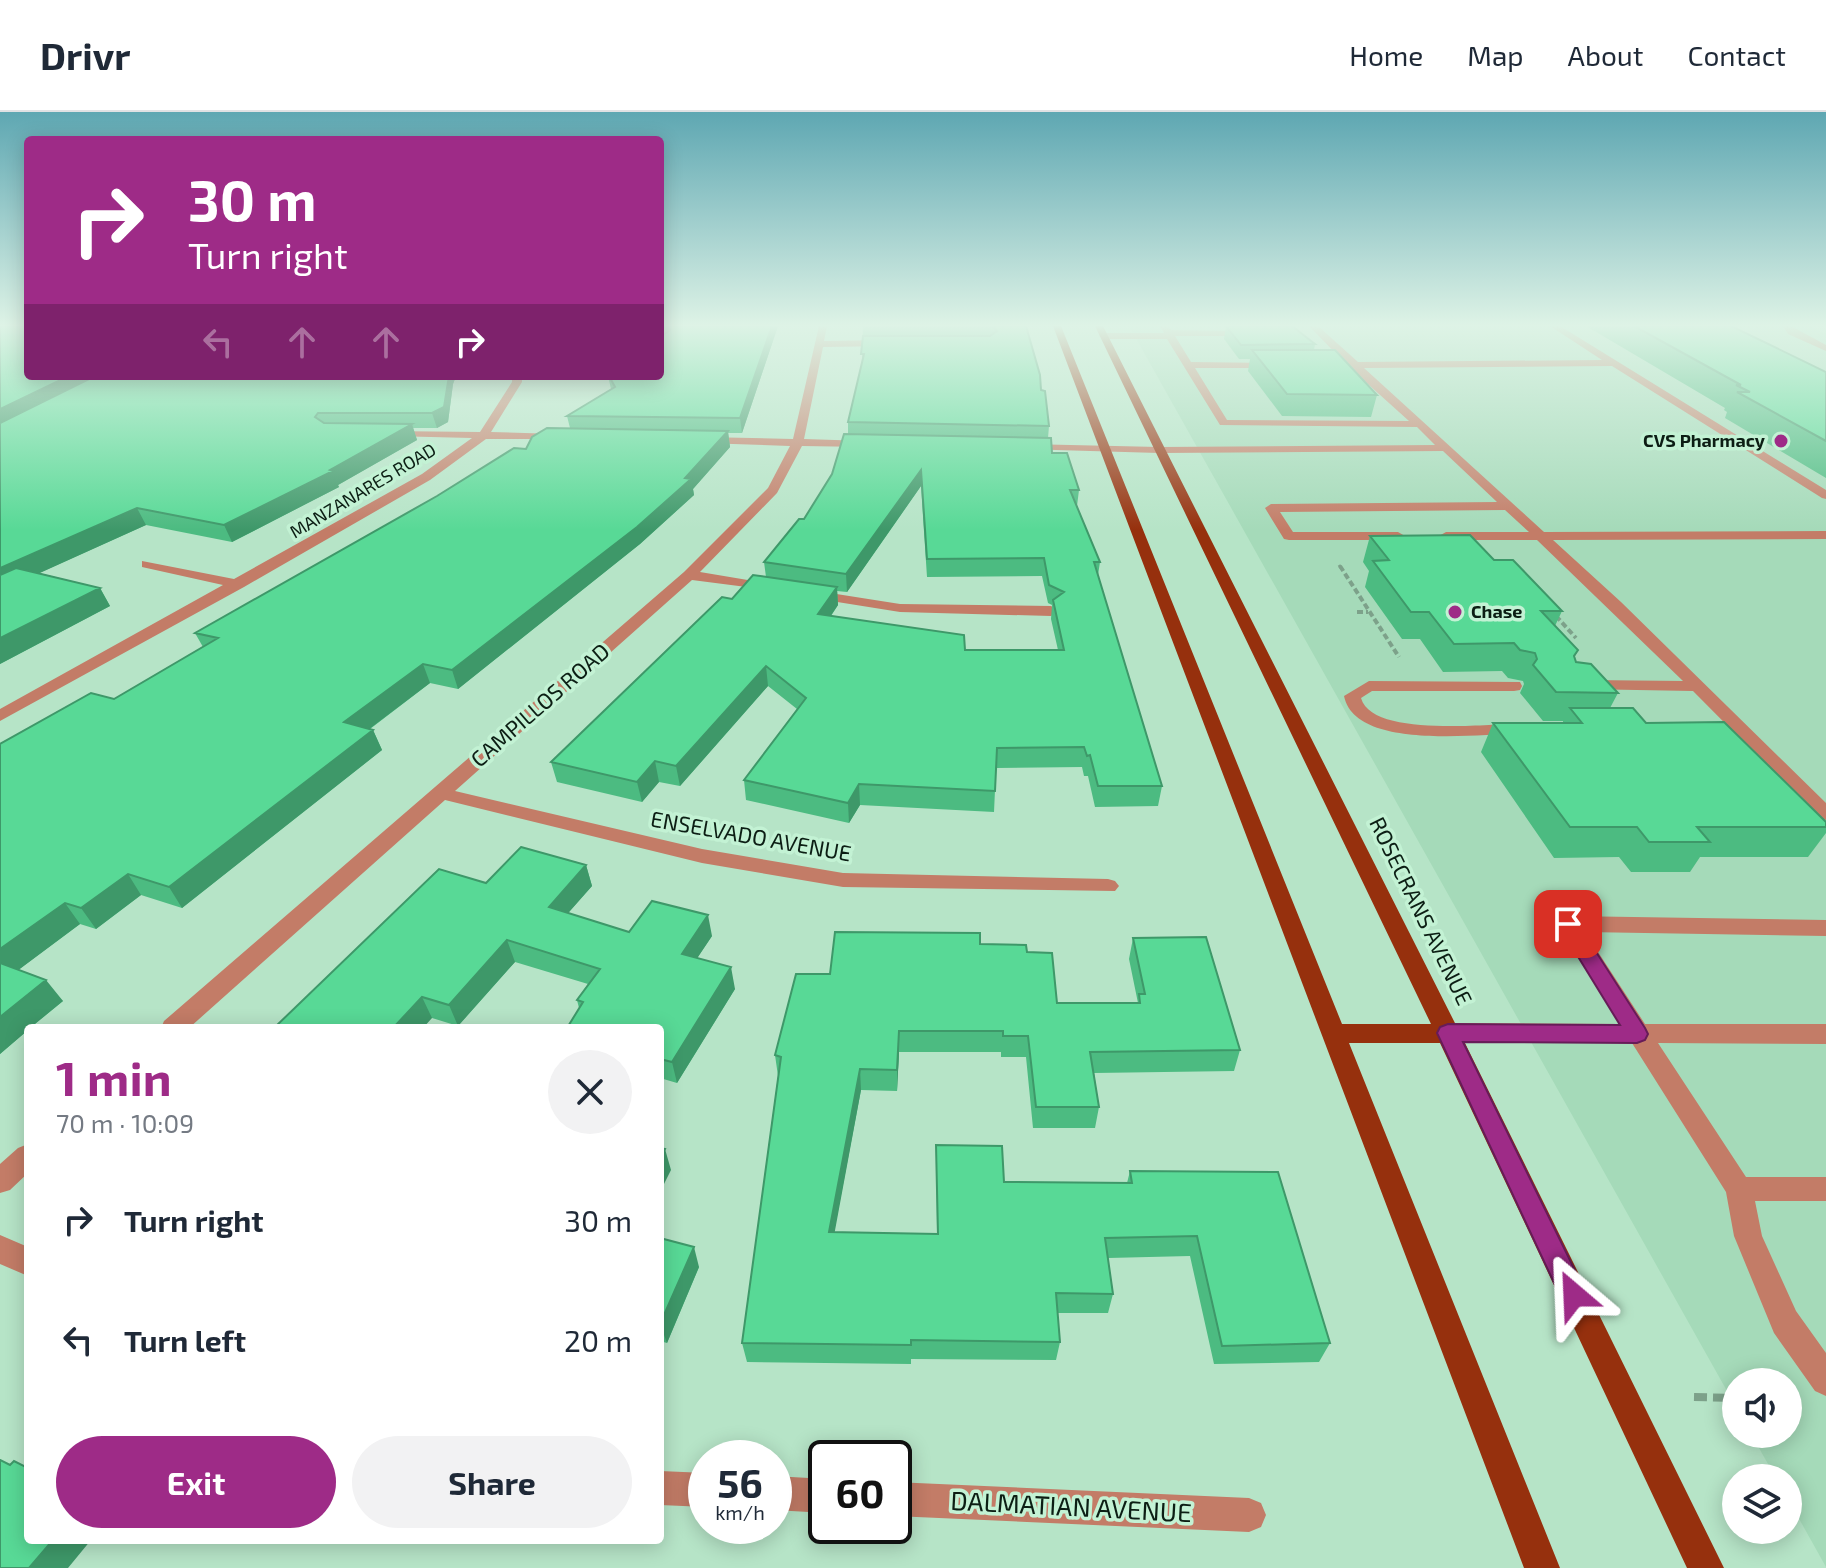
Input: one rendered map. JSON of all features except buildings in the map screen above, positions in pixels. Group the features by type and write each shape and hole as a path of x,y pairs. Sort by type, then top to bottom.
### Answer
{"main road":[{"path":"1082,394 1542,1568"},
{"name":"ROSECRANS AVENUE","path":"1132,394 1448,1033 1706,1568"},
{"path":"1332,1034 1448,1033"}],"street":[{"name":"MANZANARES ROAD","path":"0,716 426,477 484,435 510,394"},
{"name":"CAMPILLOS ROAD","path":"178,1024 689,575 773,490 798,442 809,394"},
{"path":"1206,394 1224,423 1420,424"},
{"path":"1385,394 1541,536 1826,814"},
{"path":"1663,394 1826,495"},
{"path":"377,433 578,437"},
{"path":"688,440 875,444"},
{"path":"1015,447 1159,450 1446,448"},
{"path":"1408,536 1289,536 1271,508 1509,506"},
{"path":"1438,536 1826,535"},
{"path":"147,564 239,584"},
{"path":"689,575 900,608 1051,611"},
{"path":"1571,685 1697,686"},
{"path":"1514,686 1369,686 1352,696 1353,704 1364,718 1392,728 1535,729"},
{"path":"1710,729 1741,730"},
{"name":"ENSELVADO AVENUE","path":"439,793 702,856 843,880 1108,886"},
{"path":"1826,928 1568,924 1739,1189 1748,1236 1785,1322 1826,1380"},
{"path":"1448,1033 1826,1034"},
{"path":"0,1181 24,1160"},
{"path":"1739,1189 1826,1189"},
{"path":"0,1249 24,1260"},
{"path":"664,1488 688,1489"},
{"name":"DALMATIAN AVENUE","path":"912,1500 1249,1515"}],"path":[{"path":"1350,559 1335,559 1401,659"},
{"path":"1357,612 1369,612"},
{"path":"1552,612 1576,638"},
{"path":"1694,1397 1722,1398"}],"shaded area":[{"path":"1167,394 1826,394 1826,1567 1802,1524 1802,1464 1768,1464 1759,1448 1802,1448 1802,1368 1722,1368 1722,1382"}],"place":[{"name":"CVS Pharmacy","path":"1781,441"},
{"name":"Chase","path":"1455,612"}],"route":[{"path":"1568,924 1637,1034 1448,1033 1574,1295"}]}
